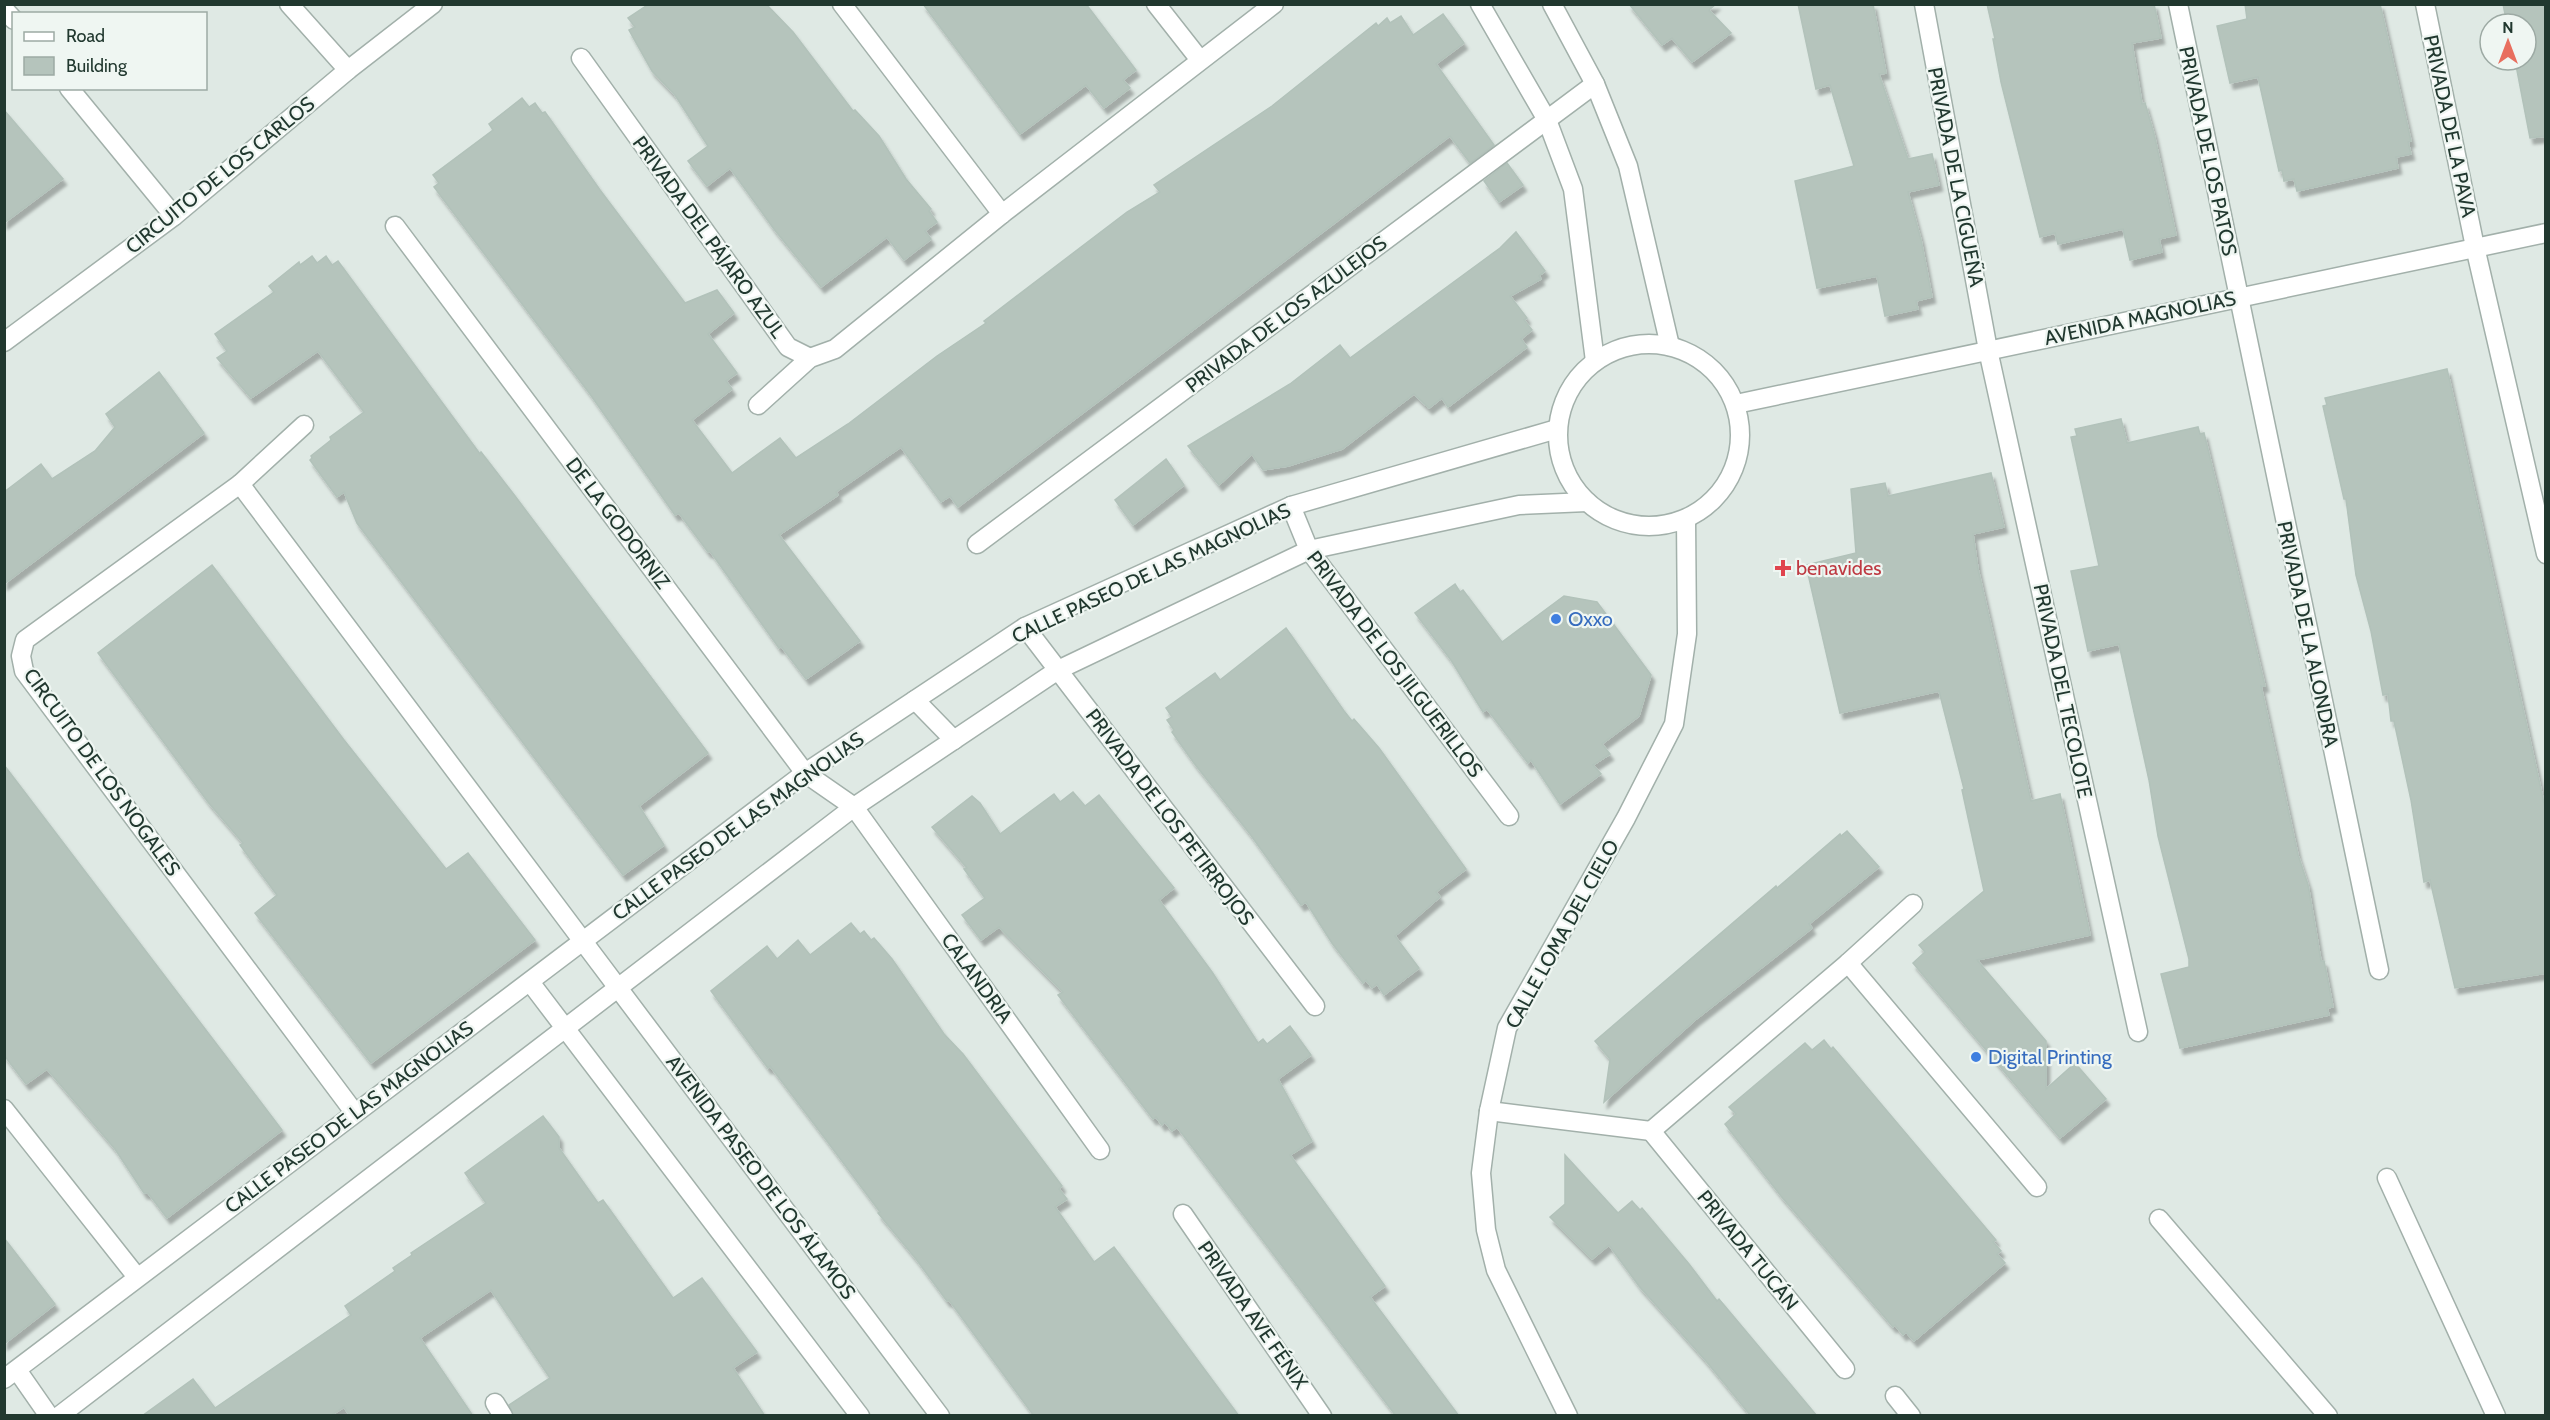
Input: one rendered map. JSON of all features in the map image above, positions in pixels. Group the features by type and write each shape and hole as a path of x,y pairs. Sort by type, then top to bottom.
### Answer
{"street":[{"path":"289,4 348,70"},
{"name":"CIRCUITO DE LOS CARLOS","path":"4,342 174,216 348,70 433,4"},
{"path":"842,4 1002,214"},
{"path":"1156,4 1200,60"},
{"path":"758,405 810,358 835,349 1002,214 1275,4"},
{"path":"1480,4 1547,120 1573,189 1594,361"},
{"path":"1552,4 1595,84 1628,166 1670,345"},
{"name":"PRIVADA DE LA CIGUEÑA","path":"1924,4 1988,350"},
{"name":"PRIVADA DE LOS PATOS","path":"2178,4 2238,297"},
{"name":"PRIVADA DE LA PAVA","path":"2425,4 2475,248 2546,554"},
{"name":"PRIVADA DEL PÁJARO AZUL","path":"581,57 788,347 810,358"},
{"name":"PRIVADA DE LOS AZULEJOS","path":"977,544 1595,84"},
{"path":"71,90 174,216"},
{"name":"DE LA GODORNIZ","path":"395,226 805,773 854,807"},
{"name":"AVENIDA MAGNOLIAS","path":"1736,404 2546,233"},
{"name":"PRIVADA DE LA ALONDRA","path":"2238,297 2379,970"},
{"path":"1644,344 1670,345 1698,357 1721,377 1736,404 1741,430 1738,458 1728,483 1710,504 1686,519 1652,527 1617,521 1587,502 1570,481 1560,456 1557,429 1563,403 1576,380 1594,361 1618,349 1644,344"},
{"name":"PRIVADA DEL TECOLOTE","path":"1988,350 2138,1032"},
{"name":"CIRCUITO DE LOS NOGALES","path":"304,425 240,484 25,640 21,656 24,671 354,1112"},
{"name":"CALLE PASEO DE LAS MAGNOLIAS","path":"11,1374 354,1112 530,982 582,940 805,773 1025,627 1291,506 1557,429"},
{"path":"240,484 582,940"},
{"path":"59,1416 854,807 1058,670 1309,550 1520,505 1587,502"},
{"name":"PRIVADA DE LOS JILGUERILLOS","path":"1291,506 1309,550 1509,816"},
{"name":"CALLE LOMA DEL CIELO","path":"1568,1416 1496,1270 1486,1230 1481,1173 1488,1111 1507,1028 1626,818 1674,724 1687,633 1686,519"},
{"name":"PRIVADA DE LOS PETIRROJOS","path":"1025,627 1316,1006"},
{"path":"915,700 954,740"},
{"name":"CALANDRIA","path":"854,807 1100,1150"},
{"path":"1488,1111 1651,1131 1848,963 1913,904"},
{"name":"AVENIDA PASEO DE LOS ÁLAMOS","path":"582,940 940,1416"},
{"path":"1848,963 2037,1187"},
{"path":"530,982 860,1416"},
{"path":"4,1110 137,1277"},
{"name":"PRIVADA TUCÁN","path":"1651,1131 1845,1369"},
{"path":"2387,1178 2496,1416"},
{"name":"PRIVADA AVE FÉNIX","path":"1183,1214 1322,1416"},
{"path":"2158,1219 2328,1416"},
{"path":"11,1374 49,1416"},
{"path":"1895,1396 1911,1416"}],"building":[{"path":"649,4 766,4 793,32 853,111 855,110 879,136 906,179 931,209 929,211 937,222 925,231 931,239 904,260 887,237 821,287 774,229 730,168 707,186 688,161 708,146 675,95 652,71 629,30 635,27 628,18"},
{"path":"923,4 1086,4 1136,70 1123,80 1130,88 1104,108 1086,85 1020,134"},
{"path":"1629,4 1716,4 1709,10 1731,33 1692,62 1672,38 1662,45"},
{"path":"1798,4 1873,4 1886,73 1879,74 1908,159 1932,154 1939,185 1908,192 1921,240 1932,297 1916,301 1918,309 1885,316 1877,276 1817,288 1795,181 1854,166 1830,85 1816,89"},
{"path":"1987,4 2154,4 2161,38 2132,43 2142,104 2145,103 2154,134 2176,235 2159,239 2162,252 2130,260 2123,229 2058,244 2055,233 2040,237 2001,82"},
{"path":"2245,4 2380,4 2411,141 2408,142 2411,154 2396,157 2398,168 2297,191 2294,179 2284,181 2282,170 2279,171 2258,77 2230,83 2217,26 2247,19"},
{"path":"2503,4 2546,4 2546,136 2530,138 2517,72 2538,72 2538,12 2505,12"},
{"path":"1443,14 1464,43 1436,64 1494,145 1470,163 1450,136 958,507 950,496 941,502 901,447 836,492 838,495 779,535 860,641 806,679 781,646 779,648 710,551 708,552 679,513 675,515 590,394 434,187 439,183 433,175 493,130 489,124 522,98 529,107 535,103 542,113 545,112 685,303 717,290 734,313 708,334 737,373 726,381 732,389 692,420 732,473 780,438 796,458 848,424 937,356 986,323 984,321 1127,212 1160,192 1154,185 1272,106 1376,23 1378,26 1387,18 1390,23 1401,16 1413,35"},
{"path":"4,110 63,179 4,223"},
{"path":"1507,163 1523,185 1499,202 1484,181"},
{"path":"1516,232 1545,271 1539,276 1541,279 1510,296 1527,318 1524,320 1532,330 1521,339 1527,347 1448,407 1442,398 1429,408 1414,394 1342,449 1288,466 1263,470 1252,454 1219,485 1188,446 1290,384 1340,345 1350,358 1500,248"},
{"path":"312,256 317,263 326,256 332,265 338,261 480,454 481,452 515,496 708,753 639,806 664,845 623,875 357,523 344,492 337,497 310,460 311,456 331,440 330,437 364,412 318,351 251,398 217,358 227,351 215,334 274,292 269,286 299,262 300,265"},
{"path":"2447,369 2546,812 2546,973 2455,988 2430,880 2424,882 2411,800 2394,721 2391,721 2388,694 2383,695 2371,631 2356,575 2346,499 2344,499 2323,406 2327,405 2325,398"},
{"path":"159,372 204,433 4,584 4,492 41,464 52,479 95,451 115,427 106,414"},
{"path":"2121,419 2127,443 2198,427 2200,434 2204,433 2265,686 2261,686 2298,855 2308,885 2321,961 2324,961 2333,1007 2327,1008 2329,1015 2180,1048 2161,974 2189,967 2189,959 2158,836 2149,780 2119,644 2088,651 2071,571 2099,566 2071,437 2077,436 2075,429"},
{"path":"1166,459 1184,485 1133,525 1115,500"},
{"path":"1991,473 2004,527 1973,534 1978,569 2031,801 2060,794 2090,935 1977,960 2046,1041 2046,1089 2075,1063 2106,1099 2060,1138 1913,963 1925,952 1919,945 1984,891 1962,790 1964,789 1939,691 1840,713 1806,565 1856,553 1851,489 1885,483 1888,496"},
{"path":"212,565 344,740 446,869 468,853 535,940 371,1063 255,913 277,895 240,845 243,843 208,802 98,653"},
{"path":"1455,584 1460,592 1463,590 1502,642 1564,596 1597,602 1651,675 1639,716 1602,744 1610,754 1593,765 1601,774 1560,804 1531,760 1528,763 1487,709 1483,712 1451,660 1415,613"},
{"path":"1286,628 1344,711 1379,748 1466,869 1436,892 1440,897 1395,936 1419,968 1384,995 1377,984 1372,988 1366,980 1363,983 1332,943 1306,902 1301,905 1250,834 1194,763 1172,732 1174,730 1167,720 1172,717 1166,708 1215,673 1220,680"},
{"path":"4,765 282,1130 167,1218 148,1193 144,1193 115,1149 47,1069 26,1084 4,1055"},
{"path":"1073,792 1085,806 1099,795 1174,888 1159,900 1212,972 1258,1043 1263,1039 1267,1044 1290,1026 1311,1055 1278,1079 1312,1141 1290,1155 1385,1286 1370,1297 1459,1416 1396,1416 1177,1127 1172,1131 1165,1122 1162,1125 1156,1117 1153,1119 1058,995 1063,992 999,927 981,940 962,915 985,898 964,869 967,868 932,827 972,796 980,803 1000,834 1054,794 1060,802"},
{"path":"1847,831 1879,867 1809,924 1812,928 1695,1020 1604,1102 1610,1059 1595,1041 1776,886 1777,888 1840,834 1841,836"},
{"path":"851,923 860,934 864,931 871,940 874,938 892,959 944,1034 963,1054 1062,1186 1059,1189 1067,1199 1055,1207 1094,1262 1114,1247 1239,1416 1034,1416 949,1300 947,1301 878,1213 880,1212 824,1137 770,1066 768,1068 711,991 767,946 777,959 798,940 810,955"},
{"path":"1824,1040 1831,1049 1833,1047 1996,1240 1993,1242 2001,1251 1997,1254 2005,1263 1914,1341 1906,1332 1903,1335 1895,1325 1893,1327 1781,1196 1725,1124 1736,1114 1729,1107 1805,1043 1812,1050"},
{"path":"543,1116 559,1137 559,1148 598,1203 603,1200 673,1298 702,1278 757,1352 733,1368 765,1416 514,1416 509,1405 550,1378 491,1290 420,1338 473,1416 350,1416 344,1407 330,1416 142,1416 193,1379 215,1408 351,1315 345,1306 395,1271 393,1268 412,1255 411,1253 486,1203 465,1173"},
{"path":"1565,1155 1618,1213 1632,1201 1640,1210 1642,1208 1717,1301 1719,1299 1817,1416 1751,1416 1706,1361 1639,1286 1609,1245 1592,1259 1550,1217 1565,1204"},
{"path":"4,1238 55,1304 4,1344"}],"place":[{"name":"benavides","path":"1783,568"},
{"name":"Oxxo","path":"1556,619"},
{"name":"Digital Printing","path":"1976,1057"}]}
